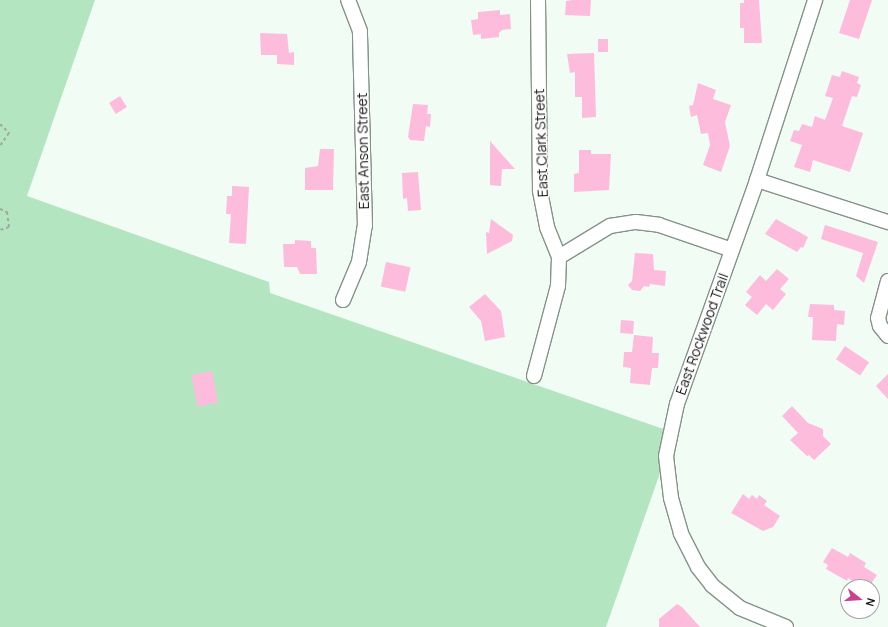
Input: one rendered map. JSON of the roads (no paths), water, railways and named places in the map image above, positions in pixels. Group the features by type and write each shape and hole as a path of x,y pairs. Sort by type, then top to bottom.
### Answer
{"street":[{"name":"East Anson Street","path":"343,300 359,262 365,226 360,31 348,0"},
{"name":"East Clark Street","path":"534,376 558,286 559,257 547,227 540,190 538,0"},
{"name":"East Rockwood Trail","path":"786,627 740,608 712,585 698,568 681,533 671,498 666,456 676,404 757,180 815,0"},
{"path":"757,180 888,222"},
{"path":"559,257 610,226 636,222 660,225 732,250"},
{"path":"888,280 878,318 880,326 888,336"}]}
